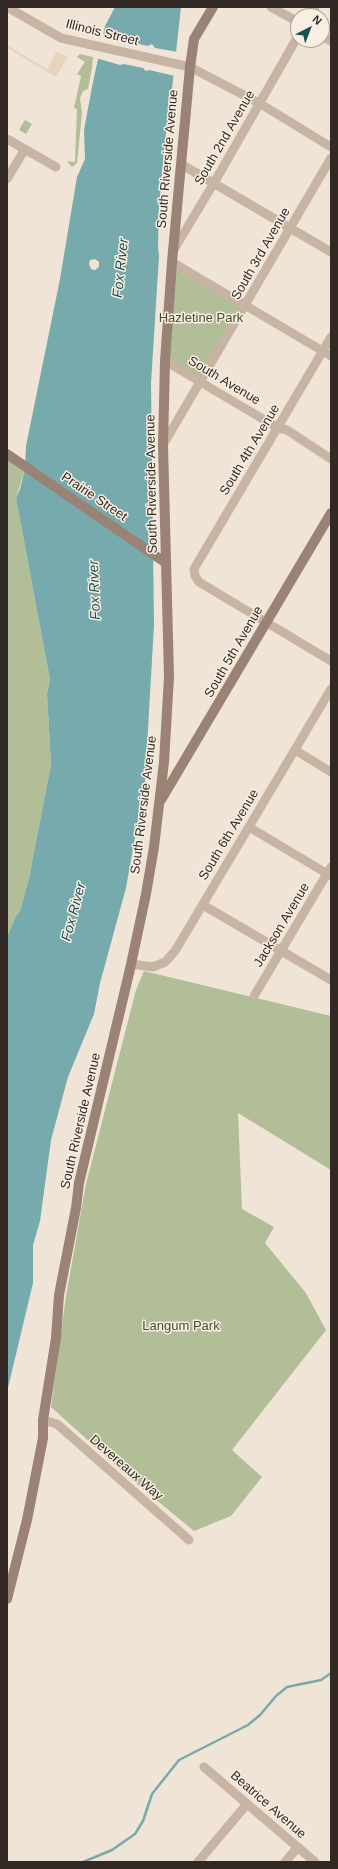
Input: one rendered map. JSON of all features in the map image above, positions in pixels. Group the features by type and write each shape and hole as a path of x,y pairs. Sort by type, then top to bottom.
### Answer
{"main road":[{"name":"South Riverside Avenue","path":"7,1599 27,1520 43,1438 43,1420 56,1338 59,1295 76,1208 79,1183 146,894 159,803 164,762 169,677 163,445 165,361 172,262 190,67 194,39 213,7"},
{"name":"Prairie Street","path":"8,454 166,563"},
{"name":"South 5th Avenue","path":"159,803 331,513"}],"street":[{"name":"Illinois Street","path":"7,7 61,38 190,67 260,103 331,147"},
{"path":"271,7 290,18"},
{"name":"South 2nd Avenue","path":"173,251 214,183 291,48"},
{"path":"7,139 56,167"},
{"path":"7,178 24,150"},
{"name":"South 3rd Avenue","path":"163,445 291,229 331,158"},
{"path":"181,164 331,252"},
{"path":"172,262 327,353"},
{"name":"South 4th Avenue","path":"267,622 199,582 195,576 194,568 278,428 327,353 331,338"},
{"name":"South Avenue","path":"165,361 278,428 287,430 331,459"},
{"path":"267,622 331,661"},
{"name":"South 6th Avenue","path":"131,964 153,967 165,962 175,951 331,689"},
{"path":"295,750 331,772"},
{"path":"249,827 330,872"},
{"name":"Jackson Avenue","path":"254,996 330,872"},
{"path":"203,905 331,980"},
{"name":"Devereaux Way","path":"43,1420 57,1424 189,1540"},
{"name":"Beatrice Avenue","path":"204,1767 316,1862"},
{"path":"198,1862 247,1804"},
{"path":"285,1862 298,1847"}],"green space":[{"path":"80,54 93,57 88,89 83,91 80,98 82,113 77,163 72,167 67,161 75,162 77,109 74,108 81,76 77,74 85,62 77,57"},
{"path":"25,120 32,124 26,134 19,130"},
{"name":"Hazletine Park","path":"174,266 244,306 200,379 166,359"},
{"path":"7,456 25,469 16,498 50,680 47,694 51,764 29,878 20,911 15,918 7,937"},
{"name":"Langum Park","path":"144,971 331,1016 331,1170 238,1113 242,1209 274,1227 265,1243 306,1293 326,1330 232,1450 262,1477 231,1516 194,1531 131,1479 51,1407 66,1296 86,1184 136,990"}],"shaded area":[{"path":"7,45 47,69 57,51 68,57 56,77 7,48"}],"water":[{"name":"Fox River","path":"115,7 181,7 159,207 159,256 151,383 154,625 145,781 126,888 100,983 94,1014 68,1077 51,1140 40,1221 33,1245 33,1283 7,1392 7,937 15,918 20,911 29,878 51,764 47,694 50,680 16,498 25,469 26,446 60,279 77,177 85,159 84,130 105,26","holes":["95,259 99,262 99,267 95,270 91,269 89,264 90,260"]}],"pier":[{"path":"101,35 123,40 127,38 130,42 148,46 152,44 155,48 178,52 175,76 149,70 146,71 143,68 124,64 120,65 96,58"}],"waterway":[{"path":"83,1862 112,1850 135,1834 143,1821 152,1794 179,1760 248,1725 260,1715 276,1696 287,1687 321,1680 331,1673"}]}
